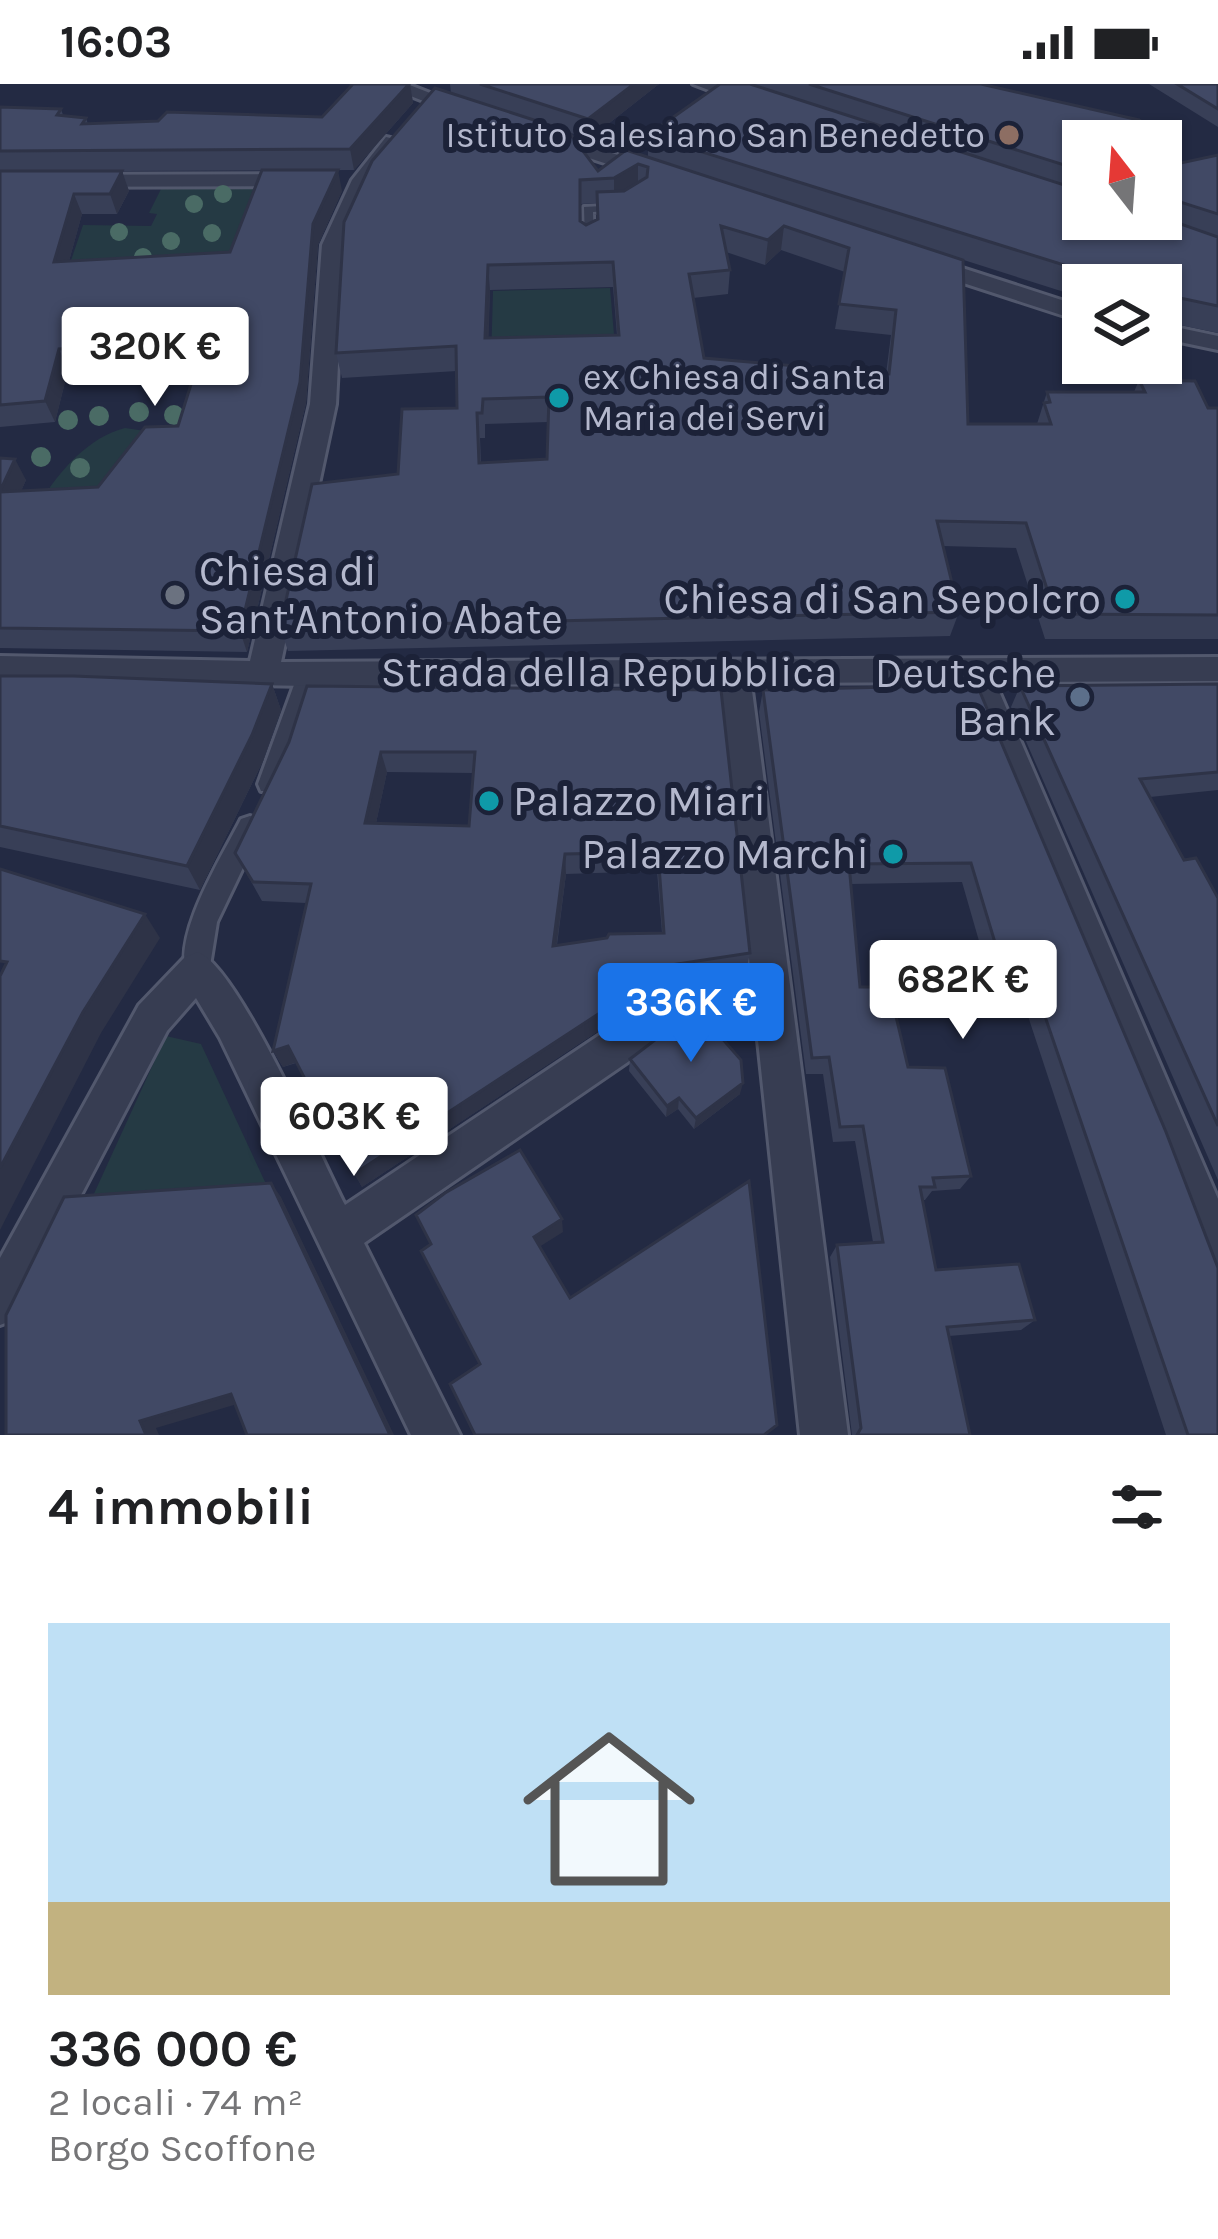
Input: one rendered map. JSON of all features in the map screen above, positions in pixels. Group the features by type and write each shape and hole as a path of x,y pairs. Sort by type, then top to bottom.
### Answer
{"street":[{"path":"389,84 423,107 504,123 661,182"},
{"path":"702,84 768,106"},
{"path":"263,673 323,404 333,244 343,180 423,107"},
{"path":"0,181 343,180"},
{"path":"895,253 1062,308"},
{"path":"1182,335 1218,343"},
{"name":"Strada della Repubblica","path":"0,668 309,674 1218,669"},
{"path":"734,670 824,1435"},
{"path":"974,670 1218,1250"},
{"path":"0,1303 153,1018 198,969 204,922 280,761 309,674"},
{"path":"198,969 234,1024 436,1435"},
{"path":"338,1235 678,1005 769,992"}],"lane":[{"path":"590,243 588,209 617,209 628,202"}],"shaded area":[{"path":"161,189 257,189 230,258 63,284 83,225 151,226 157,214 149,213"},
{"path":"610,288 616,358 491,361 493,291"},
{"path":"125,428 173,435 107,509 41,501 77,456"},
{"path":"166,1036 201,1044 272,1197 87,1209"}],"building":[{"path":"353,84 409,84 350,149 0,151 0,107 61,109 57,115 86,118 82,124 158,121 167,112 322,117"},
{"path":"480,84 634,84 588,119"},
{"path":"720,84 750,84 1062,184 1062,240 1182,240 1182,224 1218,237 1218,306 1182,298 1182,264 1062,264 648,135"},
{"path":"809,84 981,84 1139,120 1062,120 1062,164"},
{"path":"1177,84 1218,84 1218,109"},
{"path":"435,88 568,131 598,171 626,150 963,260 968,424 1051,424 1044,403 1050,402 1047,392 1145,392 1141,384 1182,381 1195,381 1208,408 1218,408 1218,615 1055,614 1026,523 937,521 959,612 280,627 312,484 398,474 402,409 457,408 456,346 336,353 344,222 372,161","holes":["638,164 648,167 647,177 624,191 597,192 598,219 586,225 580,221 580,180 614,178","721,226 768,240 784,226 849,248 839,304 896,310 889,374 704,358 689,274 730,270","613,262 619,335 485,338 488,265","549,397 547,459 479,463 477,413 482,413 483,399"]},
{"path":"1218,155 1218,214 1182,203 1182,163"},
{"path":"262,170 338,170 313,224 300,382 240,631 0,628 0,492 98,487 145,427 178,426 192,381 177,342 59,349 45,401 0,405 0,171 122,171 110,194 74,194 54,262 230,252"},
{"path":"0,458 15,459 0,491"},
{"path":"0,676 272,684 187,866 0,826"},
{"path":"1218,684 1218,772 1140,779 1184,860 1196,858 1218,898 1218,1126 1020,686"},
{"path":"977,685 1166,1132 1218,1268 1218,1435 1188,1435 1036,990 1009,989 971,863 849,864 860,987 889,987 908,1067 945,1068 971,1176 933,1178 935,1187 920,1187 936,1270 1019,1264 1035,1320 947,1327 970,1435 857,1435 861,1428 837,1245 883,1242 863,1126 840,1127 829,1057 812,1058 763,690"},
{"path":"307,686 721,690 750,953 664,966 667,969 354,1174 288,1046 273,1051 311,884 253,882 235,853 289,742","holes":["381,752 475,752 469,826 365,823","658,852 664,933 609,934 553,946 565,854"]},
{"path":"0,869 145,914 83,1012 0,1168 0,976 7,962 0,961"},
{"path":"699,1012 741,1060 743,1083 696,1118 679,1098 667,1106 630,1059 689,1014"},
{"path":"520,1150 562,1219 534,1237 570,1298 749,1181 777,1425 764,1435 475,1435 450,1384 480,1364 421,1251 431,1244 416,1215"},
{"path":"271,1183 390,1435 247,1435 231,1394 140,1421 146,1435 6,1435 6,1315 64,1197"}],"place":[{"name":"Istituto Salesiano San Benedetto","path":"1009,135"},
{"name":"ex Chiesa di Santa Maria dei Servi","path":"559,398"},
{"name":"Chiesa di Sant'Antonio Abate","path":"175,595"},
{"name":"Chiesa di San Sepolcro","path":"1125,599"},
{"name":"Deutsche Bank","path":"1080,697"},
{"name":"Palazzo Miari","path":"489,801"},
{"name":"Palazzo Marchi","path":"893,854"}]}
